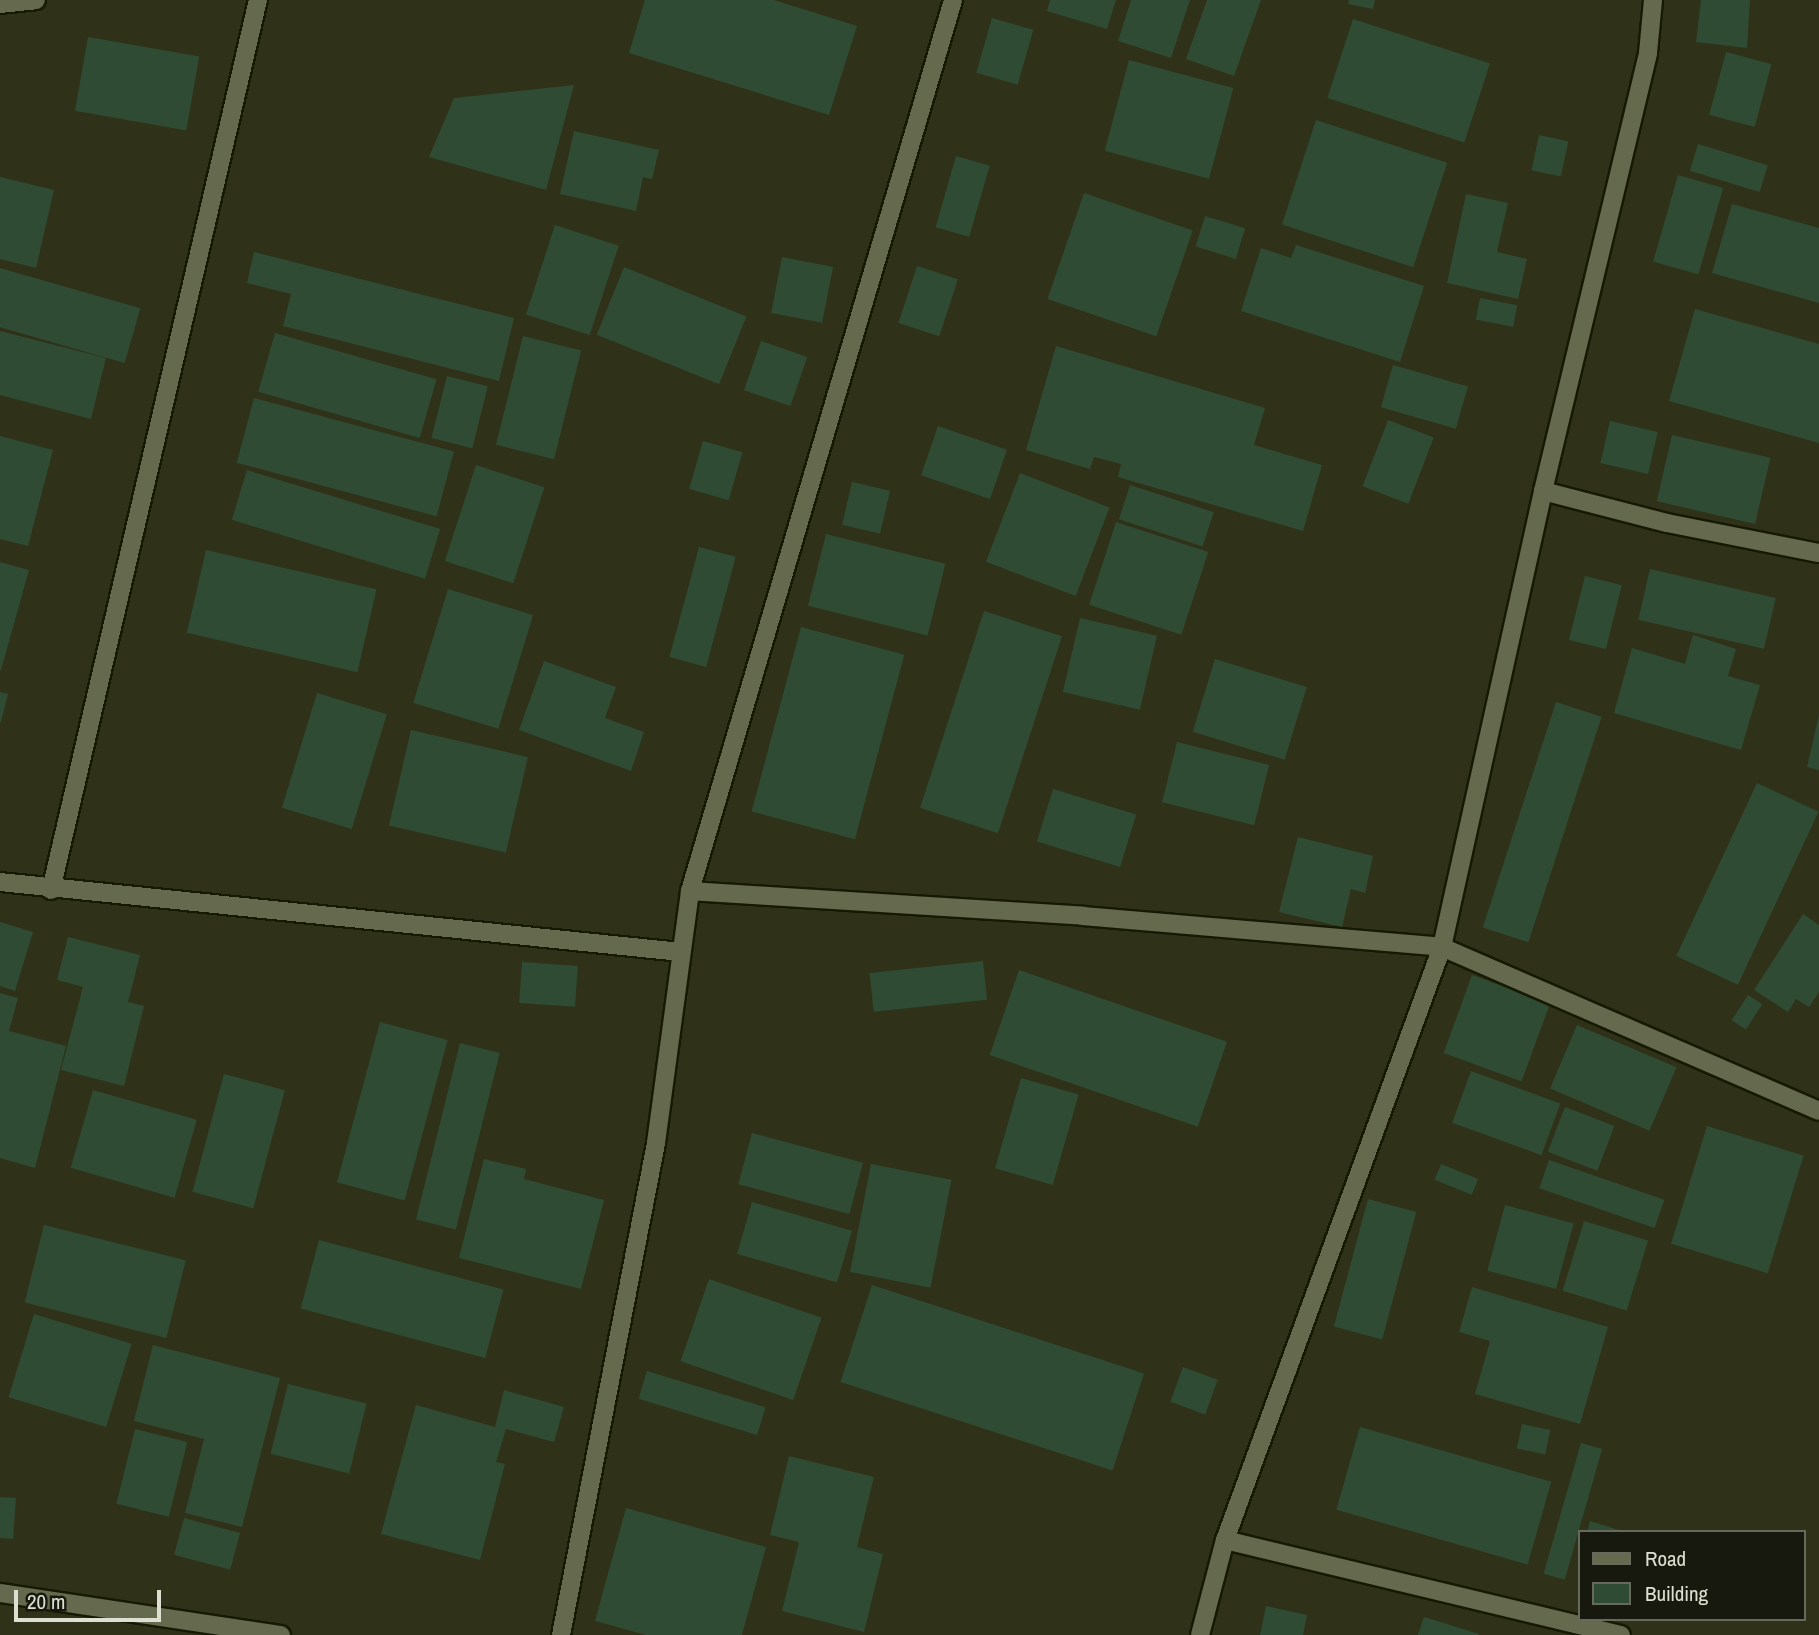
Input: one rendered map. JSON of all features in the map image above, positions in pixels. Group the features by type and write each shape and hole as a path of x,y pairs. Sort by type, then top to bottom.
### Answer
{"street":[{"path":"0,4 36,0"},
{"path":"51,890 258,0"},
{"path":"561,1635 656,1143 690,891 953,0"},
{"path":"1200,1635 1225,1540 1442,947 1543,491 1648,53 1653,0"},
{"path":"1543,491 1667,523 1819,553"},
{"path":"0,882 51,890 681,953"},
{"path":"690,891 1083,916 1442,947 1819,1111"},
{"path":"1225,1540 1621,1635"},
{"path":"0,1593 281,1635"}],"building":[{"path":"645,0 774,0 857,26 829,115 629,53"},
{"path":"1050,0 1116,0 1107,29 1047,11"},
{"path":"1131,0 1190,0 1171,58 1118,41"},
{"path":"1207,0 1261,0 1234,76 1186,59"},
{"path":"1349,0 1375,0 1373,9 1348,4"},
{"path":"1701,0 1750,0 1747,48 1696,42"},
{"path":"992,18 1033,30 1018,85 976,73"},
{"path":"1353,19 1490,63 1464,142 1327,98"},
{"path":"88,37 199,57 186,130 75,111"},
{"path":"1726,52 1771,64 1755,127 1709,115"},
{"path":"1129,60 1233,88 1209,179 1105,151"},
{"path":"574,85 546,190 429,157 454,98"},
{"path":"1316,120 1447,163 1413,267 1282,225"},
{"path":"574,131 659,150 652,179 643,177 636,211 560,194"},
{"path":"1539,135 1568,141 1561,176 1532,170"},
{"path":"1698,144 1768,165 1760,192 1690,171"},
{"path":"956,156 990,166 969,237 936,227"},
{"path":"1678,175 1723,188 1698,274 1653,262"},
{"path":"0,177 54,190 36,268 0,259"},
{"path":"1084,193 1193,230 1156,336 1048,299"},
{"path":"1466,194 1508,203 1497,252 1527,259 1518,299 1447,283"},
{"path":"1732,204 1819,228 1819,303 1712,273"},
{"path":"1205,216 1245,228 1236,259 1196,247"},
{"path":"555,225 619,246 590,335 526,314"},
{"path":"1296,245 1424,286 1400,362 1241,311 1261,248 1291,258"},
{"path":"254,252 514,318 499,381 283,326 291,294 247,283"},
{"path":"782,257 833,267 822,323 771,313"},
{"path":"917,266 958,279 939,336 898,323"},
{"path":"624,267 746,316 719,384 597,335"},
{"path":"0,268 140,308 125,363 0,327"},
{"path":"1480,298 1517,305 1513,327 1476,320"},
{"path":"1695,309 1819,344 1819,443 1669,401"},
{"path":"0,331 106,358 91,419 0,395"},
{"path":"275,333 436,379 420,438 258,392"},
{"path":"523,336 581,351 554,459 496,445"},
{"path":"761,341 807,357 790,406 744,390"},
{"path":"1056,346 1265,408 1254,445 1322,465 1303,531 1118,477 1121,464 1094,457 1090,469 1026,450"},
{"path":"1393,365 1468,386 1456,429 1381,407"},
{"path":"447,376 488,386 472,448 432,438"},
{"path":"254,398 454,452 437,516 237,463"},
{"path":"1388,420 1434,438 1408,504 1363,486"},
{"path":"1610,421 1658,432 1648,474 1600,463"},
{"path":"938,426 1007,450 990,499 921,475"},
{"path":"1672,435 1770,458 1755,524 1657,501"},
{"path":"0,436 53,450 28,546 0,539"},
{"path":"703,441 742,452 729,500 689,489"},
{"path":"476,465 544,487 513,583 445,561"},
{"path":"247,470 440,529 425,579 232,520"},
{"path":"1020,473 1110,507 1076,596 986,562"},
{"path":"852,482 890,491 880,534 842,525"},
{"path":"1130,485 1214,512 1203,546 1119,519"},
{"path":"1116,522 1208,552 1181,635 1089,605"},
{"path":"826,534 945,564 927,636 808,606"},
{"path":"699,547 736,557 706,667 669,657"},
{"path":"206,550 377,589 357,672 187,633"},
{"path":"0,562 29,570 1,670 0,670"},
{"path":"1650,569 1776,598 1764,649 1638,620"},
{"path":"1585,576 1622,585 1606,649 1569,640"},
{"path":"448,589 533,615 498,729 413,703"},
{"path":"984,611 1062,636 998,833 920,808"},
{"path":"1080,618 1157,636 1140,710 1063,692"},
{"path":"801,627 904,655 855,839 752,811"},
{"path":"1693,635 1736,649 1728,676 1760,685 1741,750 1614,713 1632,648 1685,664"},
{"path":"1215,659 1307,687 1285,760 1193,732"},
{"path":"544,661 616,687 605,718 644,732 631,771 519,730"},
{"path":"0,692 8,694 1,722 0,722"},
{"path":"317,693 387,714 352,829 282,808"},
{"path":"1556,702 1602,717 1528,942 1483,927"},
{"path":"1819,715 1819,770 1807,767"},
{"path":"411,730 528,757 506,852 389,825"},
{"path":"1177,742 1269,765 1254,825 1162,802"},
{"path":"1757,783 1819,812 1738,985 1676,956"},
{"path":"1053,789 1136,814 1120,867 1037,842"},
{"path":"1298,837 1373,856 1365,893 1351,889 1342,927 1279,912"},
{"path":"1803,914 1819,925 1819,992 1809,1007 1796,999 1788,1012 1754,990"},
{"path":"0,922 33,932 15,991 0,986"},
{"path":"68,937 140,955 128,1002 144,1006 124,1086 61,1070 83,987 57,980"},
{"path":"983,961 987,1000 874,1012 870,973"},
{"path":"522,962 578,966 575,1007 519,1003"},
{"path":"1019,970 1227,1042 1198,1127 990,1055"},
{"path":"1472,975 1550,1003 1522,1081 1444,1053"},
{"path":"0,993 18,998 9,1031 66,1046 35,1168 0,1158"},
{"path":"1748,995 1762,1004 1746,1029 1732,1020"},
{"path":"380,1022 448,1040 405,1200 337,1182"},
{"path":"1577,1025 1676,1067 1649,1131 1550,1089"},
{"path":"460,1043 500,1053 456,1230 416,1220"},
{"path":"1471,1071 1560,1103 1541,1155 1452,1123"},
{"path":"224,1074 285,1090 253,1208 192,1192"},
{"path":"1021,1078 1079,1095 1053,1185 995,1168"},
{"path":"93,1090 197,1120 174,1198 71,1168"},
{"path":"1565,1107 1614,1126 1597,1171 1548,1152"},
{"path":"1707,1126 1804,1156 1768,1273 1671,1244"},
{"path":"752,1133 863,1163 849,1214 738,1184"},
{"path":"484,1159 526,1169 524,1179 604,1200 581,1289 459,1258"},
{"path":"1549,1160 1664,1200 1655,1228 1539,1188"},
{"path":"871,1164 951,1180 931,1288 850,1272"},
{"path":"1441,1164 1478,1179 1472,1195 1435,1180"},
{"path":"1368,1199 1416,1212 1382,1339 1334,1327"},
{"path":"752,1202 852,1231 837,1283 737,1254"},
{"path":"1505,1205 1574,1223 1556,1289 1487,1271"},
{"path":"1584,1221 1648,1241 1627,1310 1563,1291"},
{"path":"44,1225 186,1260 166,1338 25,1303"},
{"path":"319,1240 503,1289 485,1358 301,1309"},
{"path":"709,1279 822,1318 793,1400 681,1361"},
{"path":"872,1285 1144,1373 1112,1470 840,1382"},
{"path":"1472,1287 1608,1327 1580,1424 1475,1394 1490,1341 1459,1332"},
{"path":"34,1314 132,1344 106,1427 9,1397"},
{"path":"153,1345 280,1378 242,1527 185,1513 204,1439 134,1421"},
{"path":"1183,1367 1218,1380 1205,1414 1170,1402"},
{"path":"647,1371 766,1407 757,1435 639,1399"},
{"path":"288,1384 367,1404 349,1473 271,1454"},
{"path":"504,1390 564,1407 554,1442 506,1429 496,1462 505,1464 480,1560 381,1534 416,1405 495,1427"},
{"path":"1522,1424 1550,1430 1545,1454 1517,1448"},
{"path":"1360,1427 1551,1482 1528,1565 1336,1510"},
{"path":"135,1429 187,1442 169,1517 116,1504"},
{"path":"1581,1443 1602,1449 1565,1580 1544,1574"},
{"path":"789,1456 874,1477 857,1547 883,1554 864,1632 782,1611 799,1542 770,1535"},
{"path":"0,1497 16,1498 13,1539 0,1538"},
{"path":"626,1508 766,1547 742,1635 646,1635 595,1621"},
{"path":"184,1518 240,1533 230,1570 174,1555"},
{"path":"1590,1521 1619,1530 1588,1530"},
{"path":"1266,1606 1307,1615 1303,1635 1260,1635"},
{"path":"1424,1617 1479,1634 1418,1635"}]}
